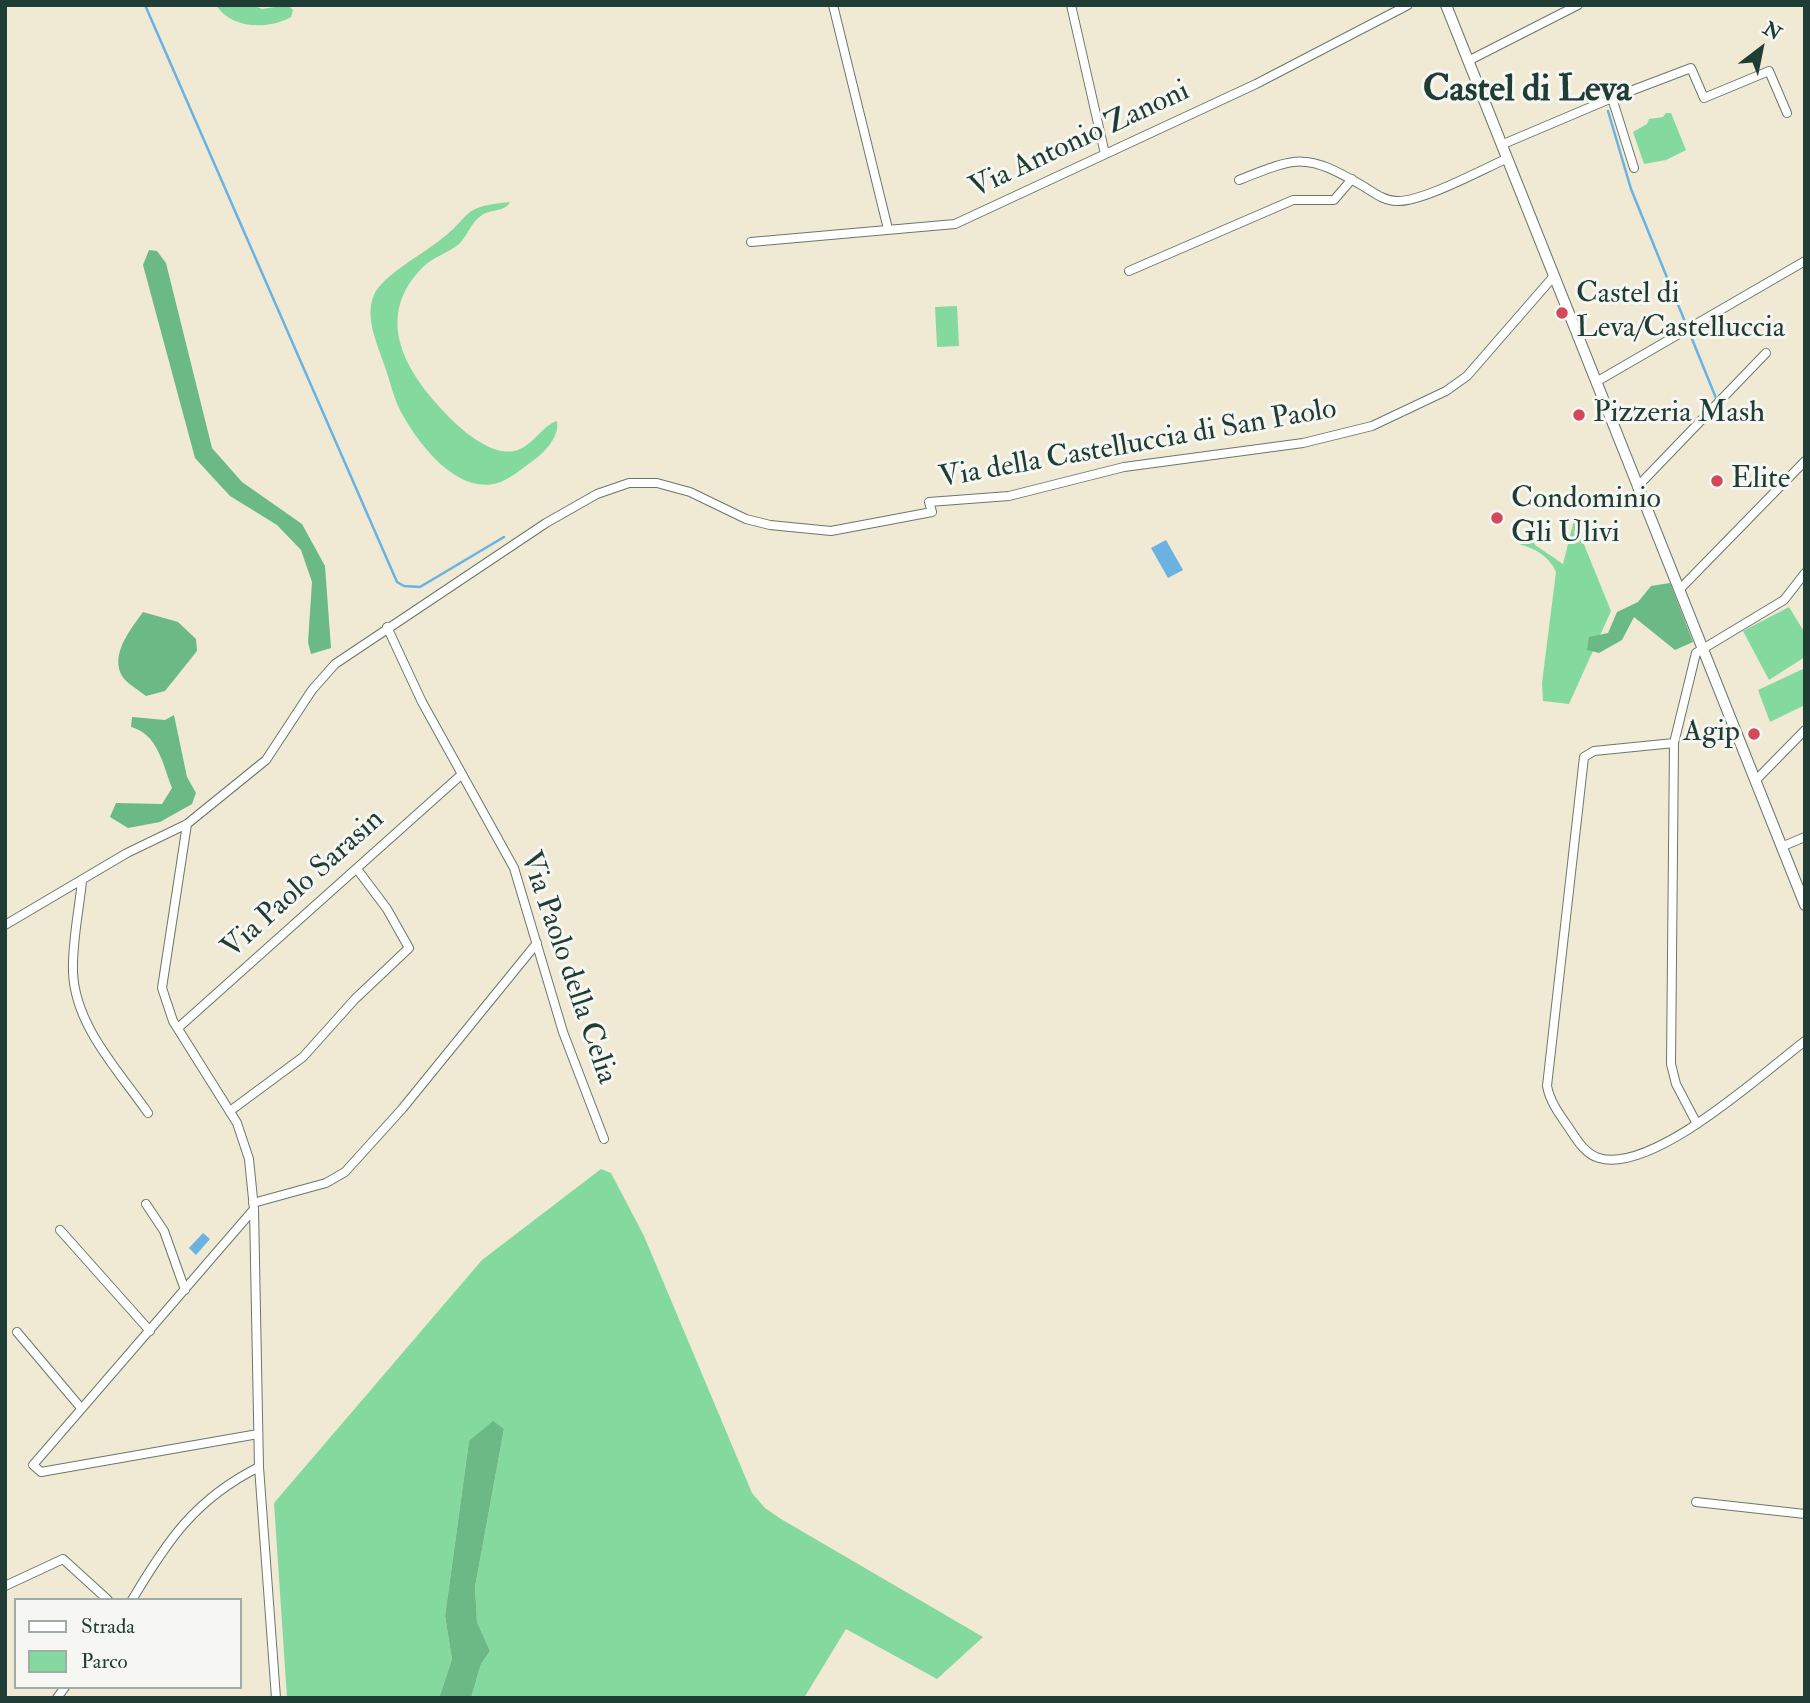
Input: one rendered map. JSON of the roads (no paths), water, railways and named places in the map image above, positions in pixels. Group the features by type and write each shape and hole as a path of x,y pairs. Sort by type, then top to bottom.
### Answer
{"street":[{"path":"833,5 888,229"},
{"path":"1071,5 1105,154"},
{"name":"Via Antonio Zanoni","path":"751,242 955,224 1255,84 1408,5"},
{"path":"1446,5 1805,905"},
{"path":"1468,61 1578,5"},
{"path":"1501,145 1691,68 1704,98 1769,71 1787,113"},
{"path":"1612,98 1634,168"},
{"path":"1239,180 1296,160 1321,164 1384,198 1398,201 1436,189 1506,159"},
{"path":"1129,271 1293,200 1334,200 1352,179"},
{"path":"1596,382 1805,261"},
{"name":"Via della Castelluccia di San Paolo","path":"5,925 127,853 187,824 266,760 329,669 387,627 546,523 597,494 629,483 671,486 746,519 770,525 831,531 932,512 929,502 1009,496 1124,467 1303,443 1372,426 1446,391 1467,376 1554,276"},
{"path":"1637,487 1766,353"},
{"path":"1680,589 1805,461"},
{"path":"1697,1124 1676,1084 1671,1064 1674,743 1692,661 1702,648 1784,600 1805,573"},
{"name":"Via Paolo della Celia","path":"387,627 422,702 514,868 563,1031 604,1139"},
{"path":"1755,781 1805,730"},
{"path":"1674,743 1594,751 1584,757 1547,1086 1556,1108 1582,1146 1599,1158 1621,1158 1642,1153 1680,1136 1805,1041"},
{"name":"Via Paolo Sarasin","path":"178,1028 461,775"},
{"path":"187,824 161,979 166,1004 230,1111 247,1153 253,1206 259,1467 276,1698"},
{"path":"1781,847 1805,837"},
{"path":"230,1111 297,1063 355,999 410,948 387,909 357,869"},
{"path":"82,881 74,953 78,1002 92,1031 148,1113"},
{"path":"258,1434 41,1472 35,1469 34,1462 150,1331 253,1206 326,1183 345,1172 402,1109 537,943"},
{"path":"146,1204 164,1231 185,1290"},
{"path":"60,1230 150,1331"},
{"path":"17,1332 81,1408"},
{"path":"133,1598 180,1525 230,1484 259,1467"},
{"path":"1696,1502 1805,1514"},
{"path":"5,1586 63,1559 106,1598"}],"water":[{"path":"1166,540 1183,570 1168,578 1151,548"},
{"path":"203,1233 210,1239 196,1255 189,1248"}],"waterway":[{"path":"145,5 397,582 404,586 420,587 504,537"},
{"path":"1608,111 1631,189 1716,398"}],"place":[{"name":"Castel di Leva/Castelluccia","path":"1562,313"},
{"name":"Pizzeria Mash","path":"1579,415"},
{"name":"Elite","path":"1717,481"},
{"name":"Condominio Gli Ulivi","path":"1497,518"},
{"name":"Agip","path":"1754,734"}],"district":[{"name":"Castel di Leva","path":"1527,92"}]}
